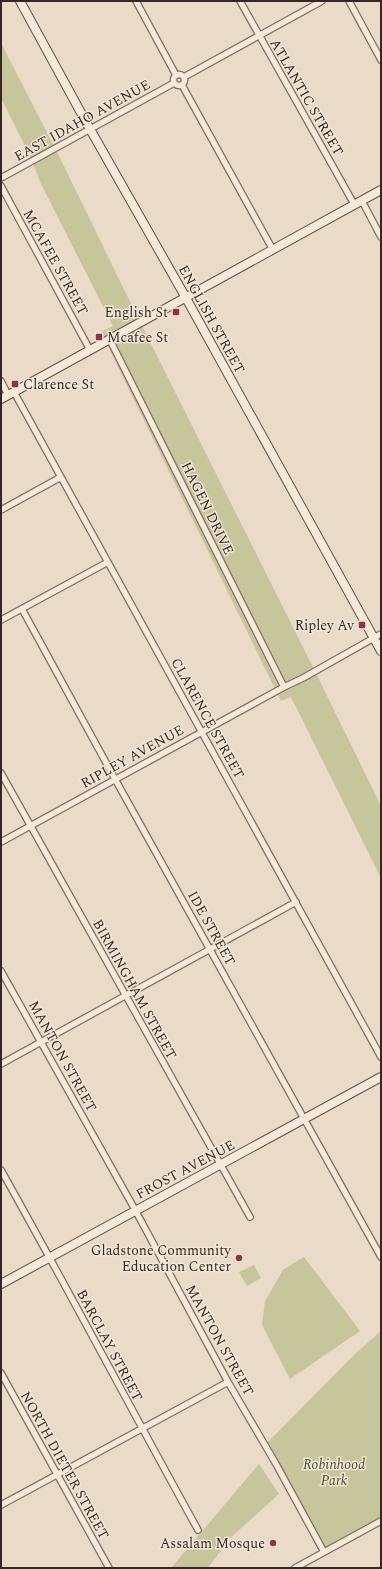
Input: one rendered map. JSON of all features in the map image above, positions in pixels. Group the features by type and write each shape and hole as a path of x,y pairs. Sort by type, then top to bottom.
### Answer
{"street":[{"name":"ENGLISH STREET","path":"20,1 90,129 377,636 381,651"},
{"path":"136,1 176,75 174,78 174,83 178,86 182,85"},
{"name":"ATLANTIC STREET","path":"240,1 259,36 358,202 381,237"},
{"path":"176,75 182,75 184,77 322,1"},
{"path":"348,1 381,60"},
{"path":"184,77 184,82 182,85 273,250"},
{"name":"EAST IDAHO AVENUE","path":"1,178 174,83"},
{"name":"MCAFEE STREET","path":"1,186 90,350"},
{"path":"8,395 381,190"},
{"name":"HAGEN DRIVE","path":"110,340 284,687"},
{"name":"CLARENCE STREET","path":"1,381 8,395 61,477 381,1056"},
{"path":"1,510 61,477"},
{"path":"1,620 108,562"},
{"name":"IDE STREET","path":"22,609 381,1257"},
{"name":"RIPLEY AVENUE","path":"1,842 303,678 377,636"},
{"name":"BIRMINGHAM STREET","path":"1,773 250,1217"},
{"path":"1,1064 296,902"},
{"name":"MANTON STREET","path":"1,972 136,1210 228,1382 276,1464 324,1552"},
{"name":"FROST AVENUE","path":"1,1284 381,1077"},
{"name":"BARCLAY STREET","path":"1,1170 50,1257 198,1530"},
{"name":"NORTH DIETER STREET","path":"1,1374 109,1568"},
{"path":"1,1505 228,1382"},
{"path":"294,1568 381,1521"}],"green space":[{"path":"1,43 59,156 381,806 381,878 291,697 281,701 101,332 113,326 41,184 29,154 1,98"},
{"path":"304,1257 360,1331 290,1379 262,1325 265,1301 283,1270"},
{"path":"254,1265 261,1278 247,1286 239,1272"},
{"name":"Robinhood Park","path":"381,1331 381,1521 324,1552 265,1445 355,1354"},
{"path":"259,1464 279,1494 230,1538 208,1568 171,1568"}],"place":[{"name":"English St","path":"176,312"},
{"name":"Mcafee St","path":"99,337"},
{"name":"Clarence St","path":"15,384"},
{"name":"Ripley Av","path":"362,625"},
{"name":"Gladstone Community Education Center","path":"239,1258"},
{"name":"Assalam Mosque","path":"273,1543"}]}
